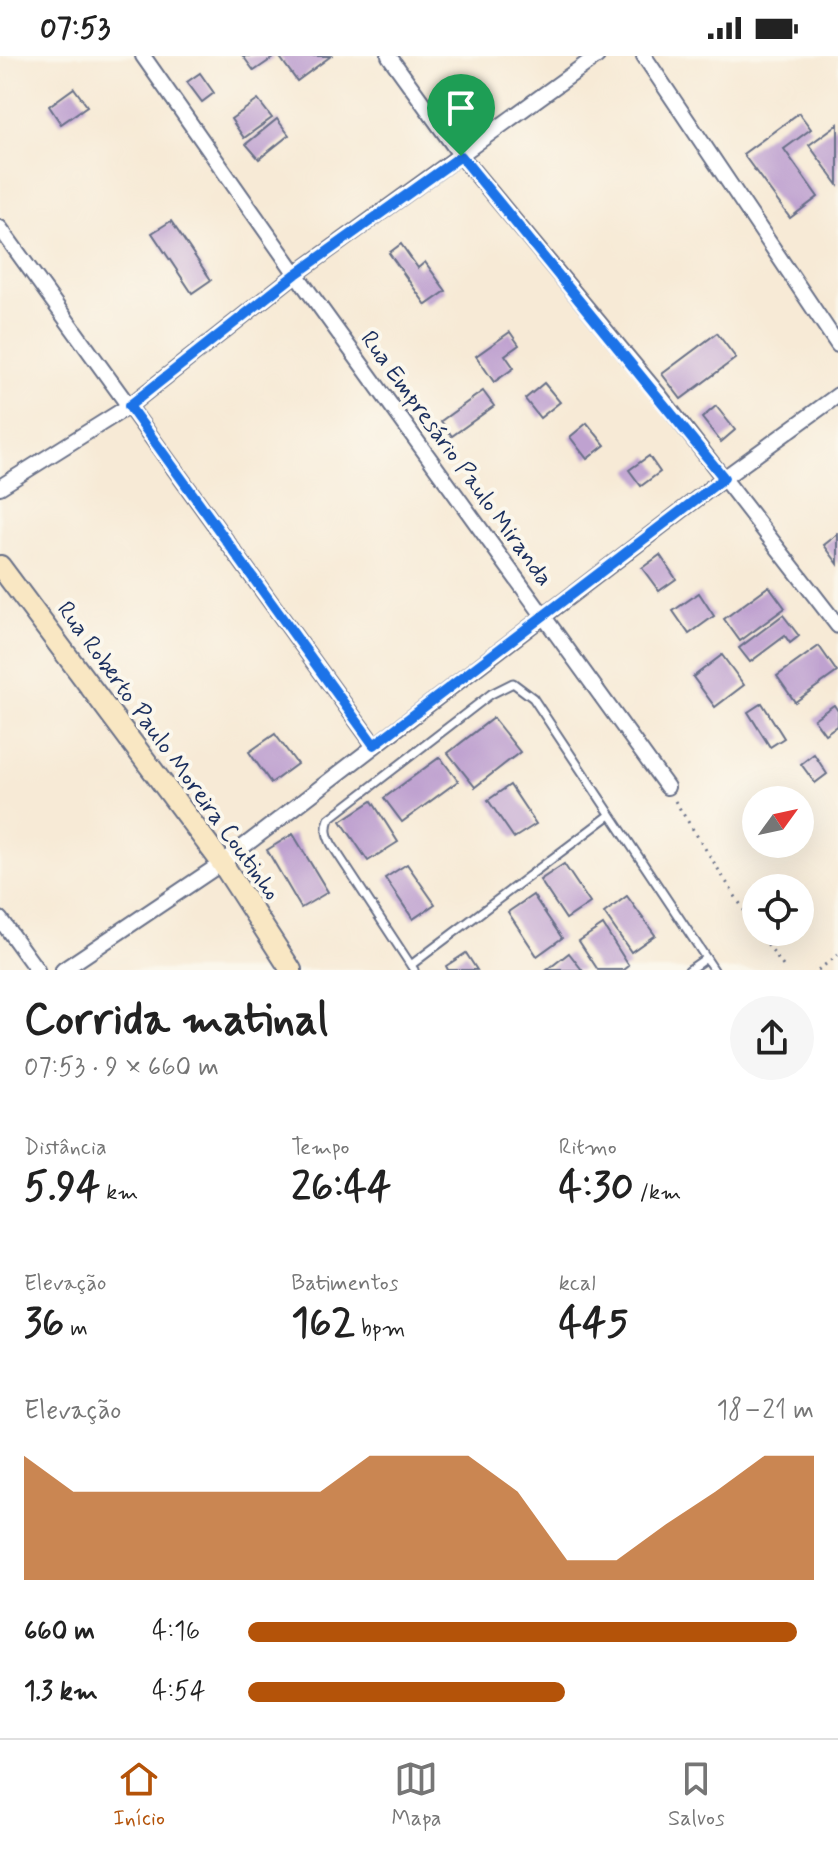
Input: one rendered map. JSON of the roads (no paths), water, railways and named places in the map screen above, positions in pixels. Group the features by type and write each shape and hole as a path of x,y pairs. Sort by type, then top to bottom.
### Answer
{"street":[{"name":"Rua Empresário Paulo Miranda","path":"143,56 296,274 667,787"},
{"path":"389,56 461,156 724,478 838,626"},
{"path":"0,487 129,406 296,274 597,56"},
{"path":"644,56 838,345"},
{"path":"0,228 374,745"},
{"path":"63,970 222,863 542,616 838,395"},
{"name":"Rua Roberto Paulo Moreira Coutinho","path":"0,566 222,863 291,970"},
{"path":"0,919 37,970"}],"lane":[{"path":"610,815 412,968 332,845 327,824 329,819 491,694 513,683 527,691 714,970"},
{"path":"689,970 706,958"}]}
